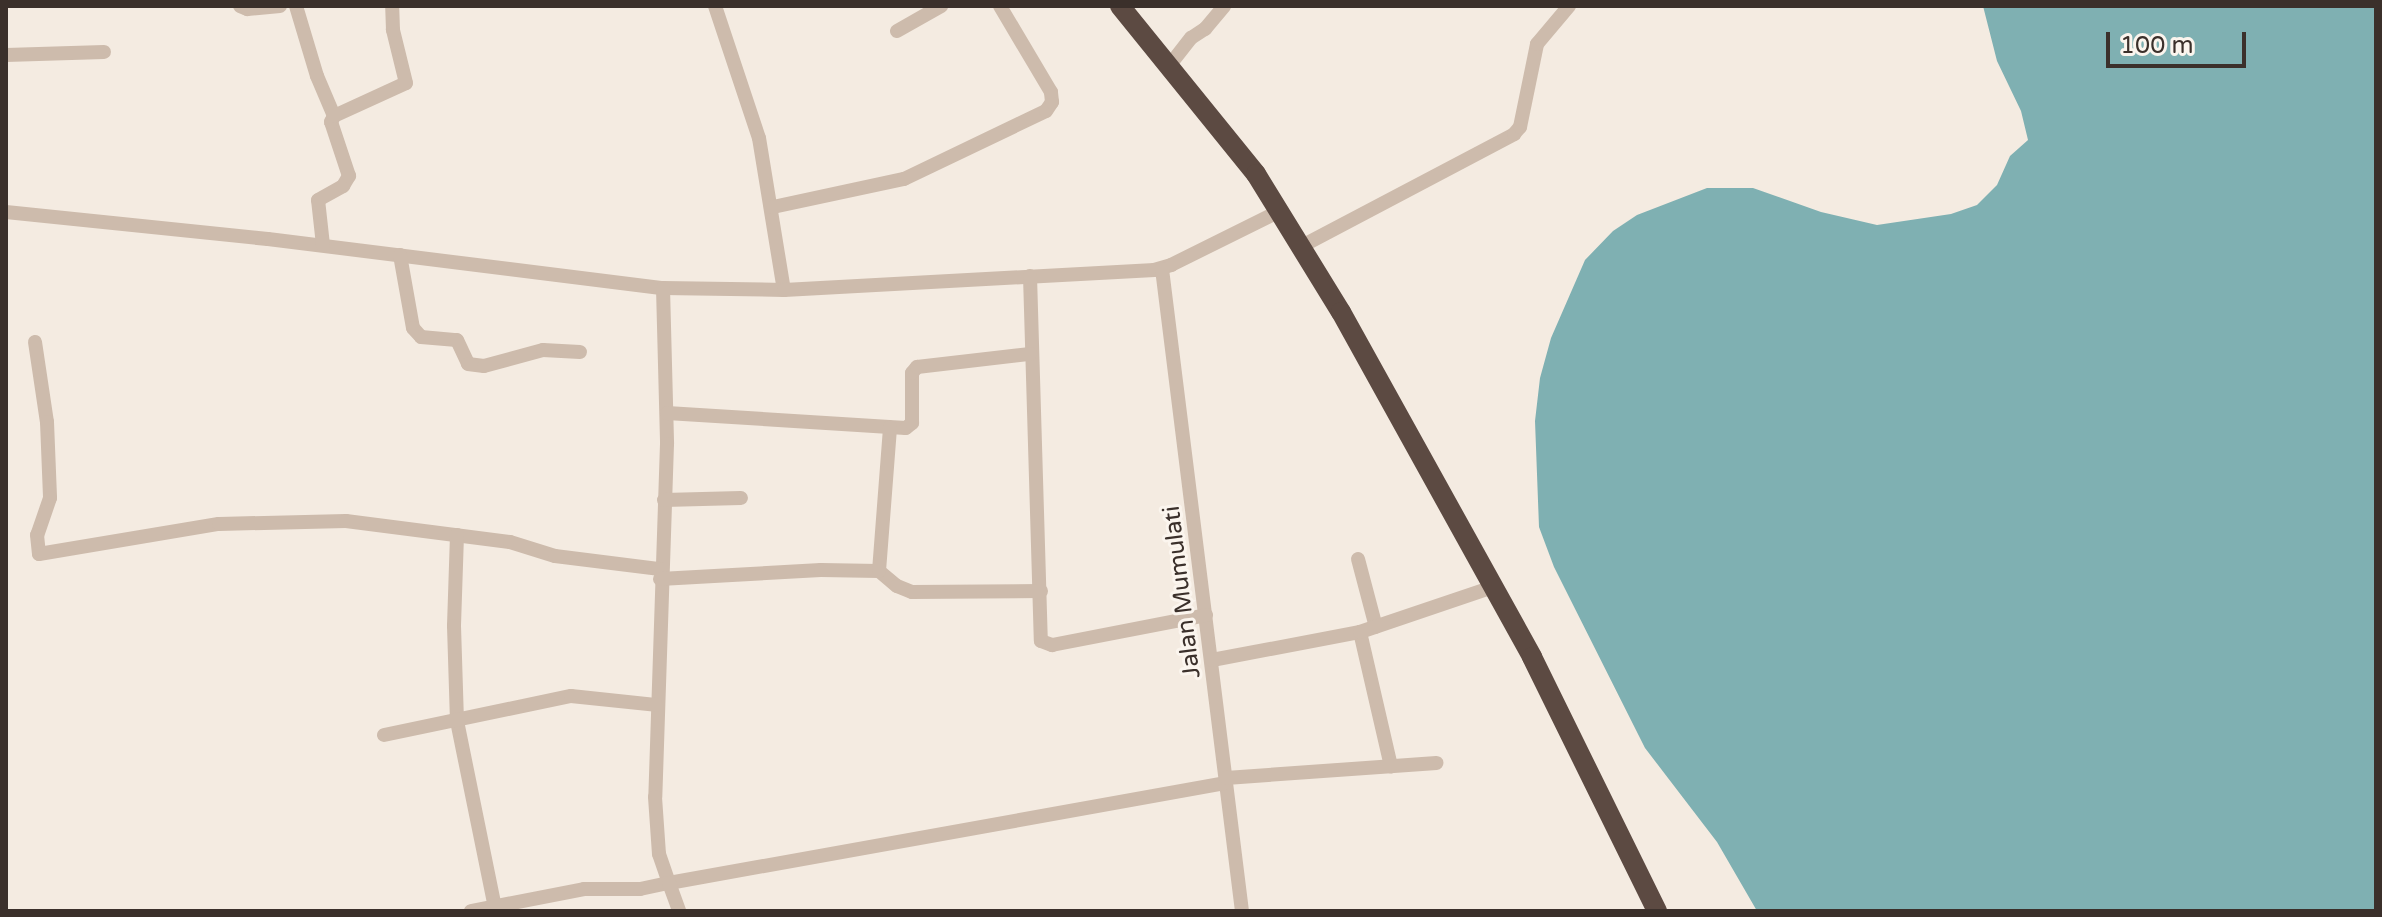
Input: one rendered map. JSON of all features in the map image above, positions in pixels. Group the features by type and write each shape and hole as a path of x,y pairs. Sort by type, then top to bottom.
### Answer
{"highway":[{"path":"1120,6 1256,174 1302,246 1397,407 1532,657 1657,911"}],"street":[{"path":"240,6 247,9 280,6"},
{"path":"296,6 317,76 334,116"},
{"path":"323,245 318,200 343,186 349,176 331,122 334,116 406,83 393,30 392,6"},
{"path":"715,6 759,138 773,207 784,290"},
{"path":"897,31 941,6"},
{"path":"773,207 904,179 1046,111 1052,102 1051,92 1000,6"},
{"path":"1169,66 1191,38 1205,29 1224,6"},
{"path":"1302,246 1514,134 1520,127 1537,44 1569,6"},
{"path":"6,55 104,52"},
{"path":"6,212 323,245 663,288 784,290 1162,269 1278,212"},
{"path":"400,255 413,328 421,337 457,340 468,364 484,366 543,350 580,352"},
{"name":"Jalan Mumulati","path":"1162,269 1242,911"},
{"path":"1030,276 1041,641 1045,645 1206,615"},
{"path":"663,288 667,413 656,705 657,832 679,911"},
{"path":"35,342 47,422 50,473 47,513 36,543 39,554 219,524 346,521 524,545 555,556 660,574 879,571 897,586 912,592 1041,591"},
{"path":"667,413 906,428 912,423 912,373 917,367 1030,354"},
{"path":"879,571 890,427"},
{"path":"664,500 741,498"},
{"path":"457,535 454,626 457,721 495,907"},
{"path":"1358,559 1376,627"},
{"path":"1212,660 1360,632 1493,587"},
{"path":"1360,632 1391,766"},
{"path":"384,735 571,696 656,705"},
{"path":"471,911 584,889 640,889 1226,781 1436,763"}],"water":[{"path":"1983,6 2376,6 2376,911 1757,911 1717,842 1645,748 1554,567 1539,527 1535,421 1540,378 1551,338 1585,260 1613,231 1637,215 1707,188 1753,188 1821,212 1877,225 1951,214 1977,205 1997,185 2010,156 2028,140 2021,111 1997,61"}]}
